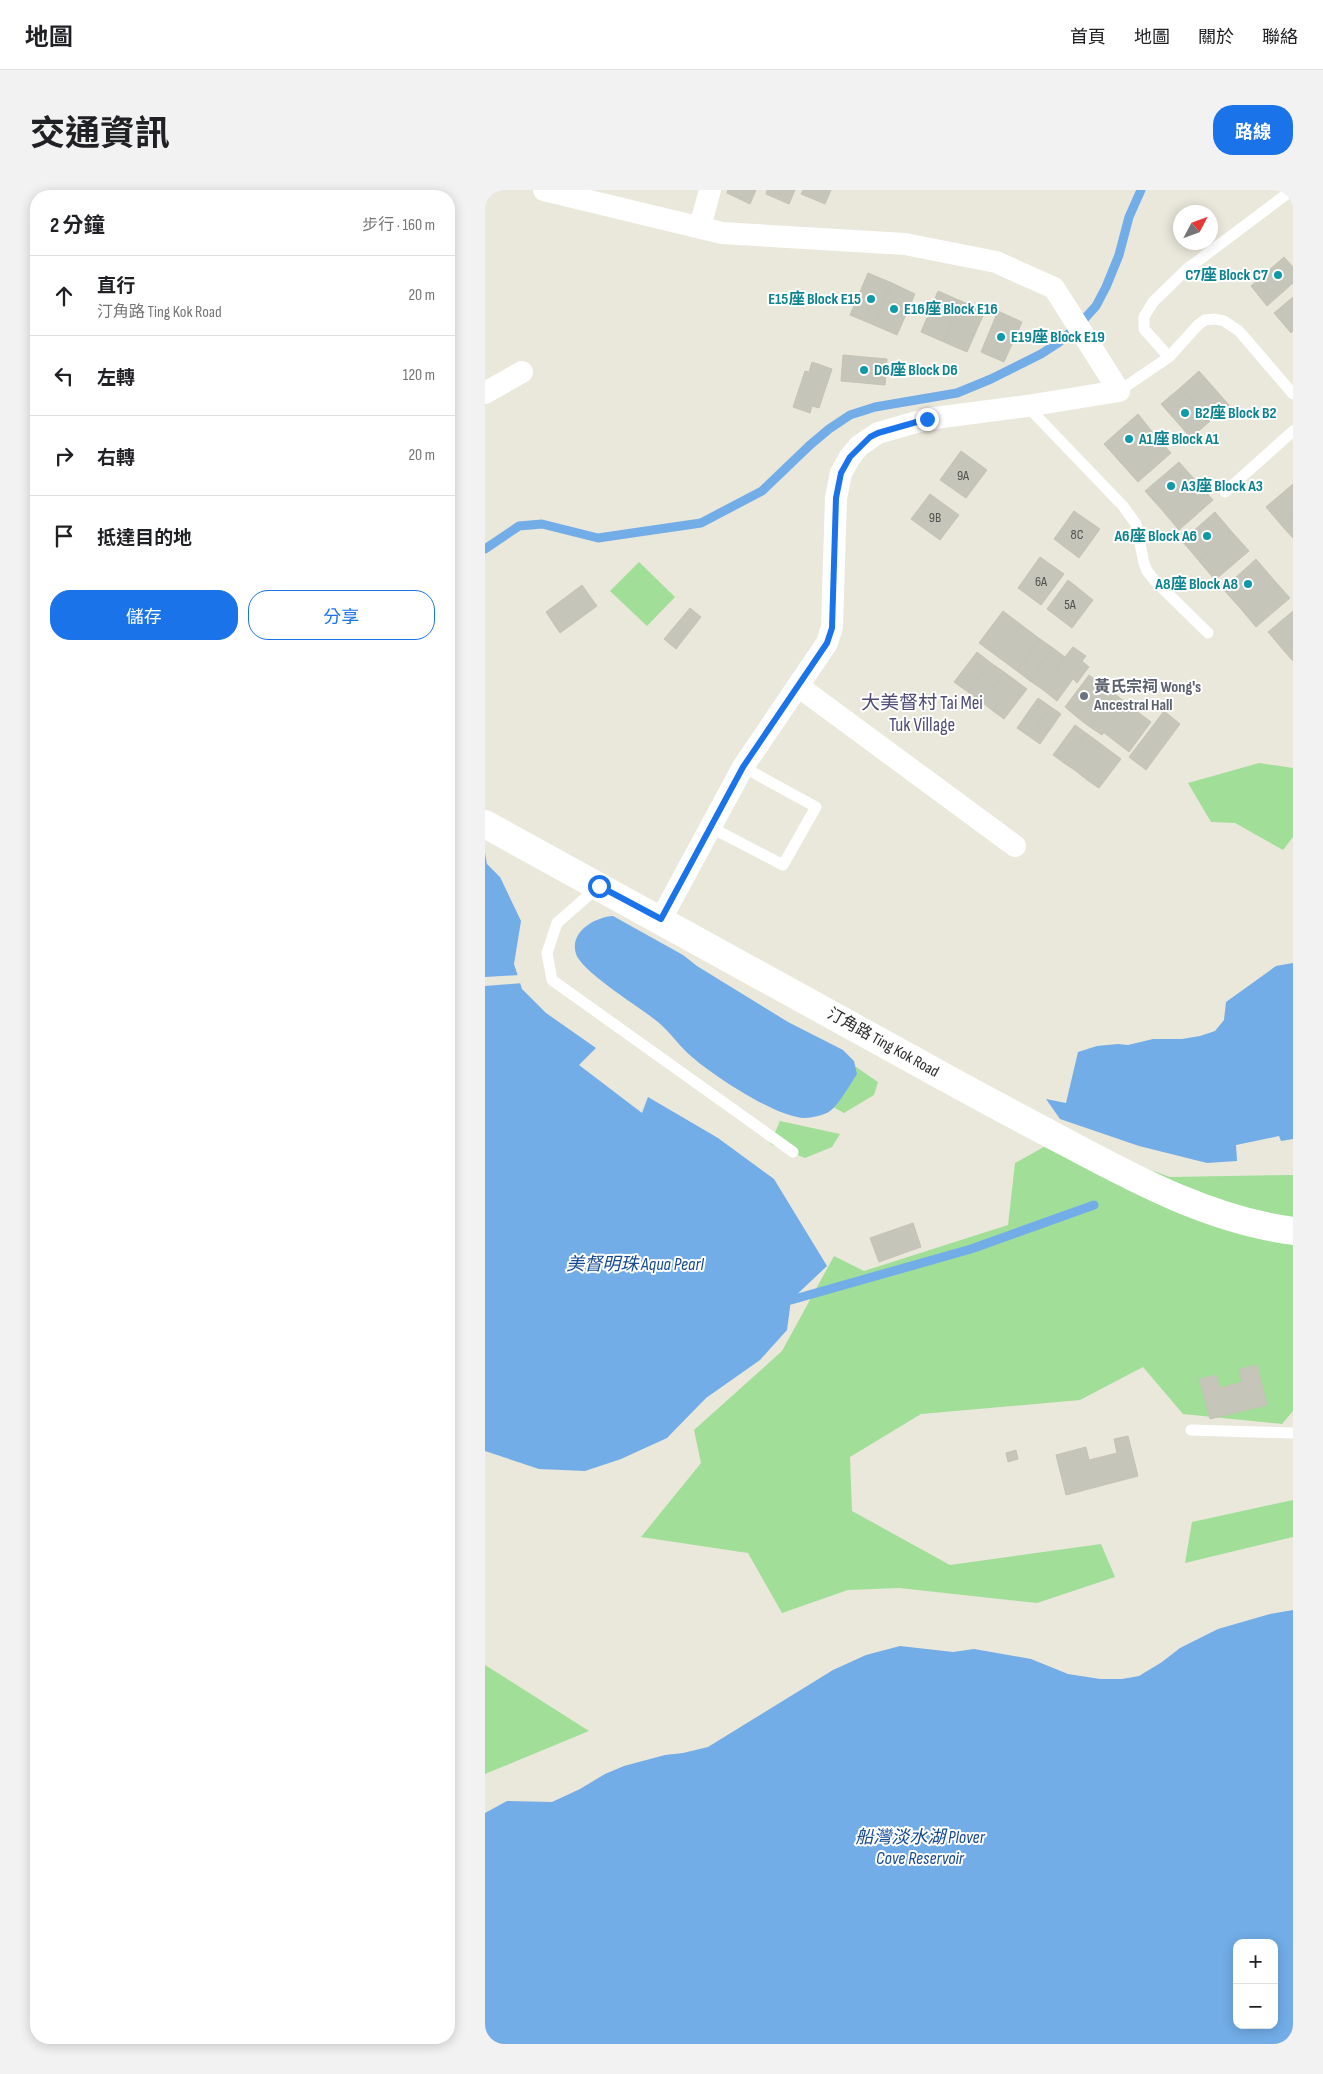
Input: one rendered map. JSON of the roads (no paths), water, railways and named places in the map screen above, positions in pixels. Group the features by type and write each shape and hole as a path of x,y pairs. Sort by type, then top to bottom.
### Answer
{"street":[{"path":"544,190 722,233 905,244 996,262 1054,288 1119,391 1027,406 927,419 878,433 859,446 841,473 836,498 832,628 827,643 743,767 661,919"},
{"path":"700,227 710,190"},
{"path":"485,393 522,372"},
{"path":"798,686 1015,846"},
{"name":"汀角路 Ting Kok Road","path":"485,824 661,919 977,1096 1124,1173 1201,1208 1270,1228 1293,1231"}],"lane":[{"path":"1169,357 1144,329 1144,317 1153,302 1187,269 1292,190"},
{"path":"1119,391 1169,357 1191,332 1205,320 1215,319 1224,321 1239,331 1293,394"},
{"path":"1027,406 1123,506 1136,524 1147,571 1208,633"},
{"path":"1225,492 1293,431"},
{"path":"710,827 783,865 816,807 743,767"},
{"path":"599,886 557,923 547,953 552,980 793,1152"},
{"path":"1191,1430 1293,1433"}],"water":[{"name":"美督明珠 Aqua Pearl","path":"485,853 487,864 500,877 521,921 514,964 522,989 546,1013 596,1048 579,1065 642,1113 648,1097 718,1138 774,1179 827,1266 791,1300 787,1330 760,1360 706,1398 667,1438 621,1459 585,1471 539,1469 485,1451"},
{"path":"613,916 683,955 697,966 788,1022 843,1050 854,1061 857,1074 836,1105 825,1114 805,1118 779,1111 746,1095 702,1065 658,1022 600,980 581,962 576,954 576,939 585,927 599,919"},
{"path":"1293,963 1293,1139 1281,1141 1279,1136 1236,1145 1237,1161 1207,1163 1139,1146 1060,1119 1046,1099 1066,1103 1078,1052 1097,1046 1128,1045 1153,1039 1182,1039 1215,1031 1224,1020 1226,1002 1276,966"},
{"name":"船灣淡水湖 Plover Cove Reservoir","path":"1293,1610 1293,2044 485,2044 485,1813 507,1801 552,1802 624,1766 665,1755 708,1747 833,1670 866,1655 900,1646 953,1652 974,1649 1031,1659 1068,1674 1100,1679 1122,1679 1139,1676 1180,1648 1218,1629 1270,1614"}],"waterway":[{"path":"485,549 519,526 542,524 598,538 701,523 762,491 810,445 850,415 875,407 957,393 991,379 1041,354 1078,326 1096,306 1119,255 1129,217 1141,190"},
{"path":"791,1300 971,1249 1094,1205"}],"place":[{"name":"C7座 Block C7","path":"1278,275"},
{"name":"E15座 Block E15","path":"871,299"},
{"name":"E16座 Block E16","path":"894,309"},
{"name":"E19座 Block E19","path":"1001,337"},
{"name":"D6座 Block D6","path":"864,370"},
{"name":"B2座 Block B2","path":"1185,413"},
{"name":"A1座 Block A1","path":"1129,439"},
{"name":"A3座 Block A3","path":"1171,486"},
{"name":"A6座 Block A6","path":"1207,536"},
{"name":"A8座 Block A8","path":"1248,584"},
{"name":"黃氏宗祠 Wong's Ancestral Hall","path":"1084,696"}],"district":[{"name":"大美督村 Tai Mei Tuk Village","path":"922,714"}]}
